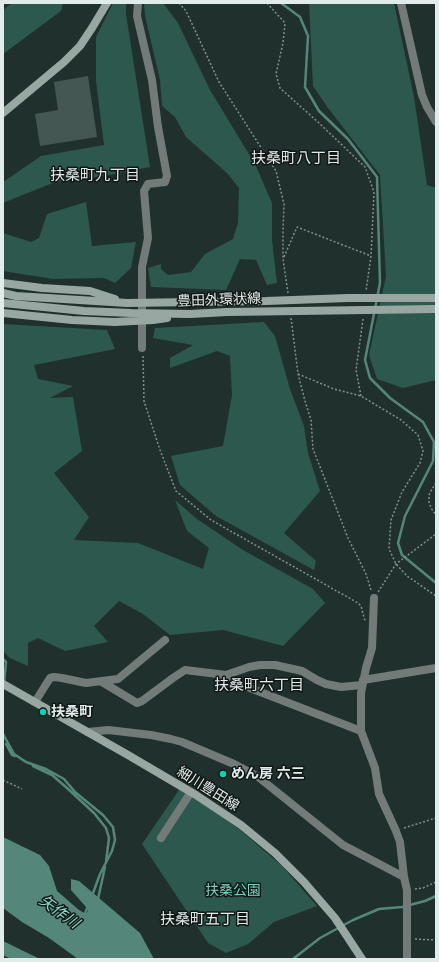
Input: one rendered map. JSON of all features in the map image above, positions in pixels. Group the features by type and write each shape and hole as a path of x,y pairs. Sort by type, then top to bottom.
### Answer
{"street":[{"path":"3,113 64,62 80,46 107,3"},
{"path":"138,3 137,16 152,80 166,176 165,182 148,184 144,191 148,238 142,267 142,348"},
{"path":"401,3 422,94 427,107 436,122"},
{"path":"3,282 42,288 90,291 127,303"},
{"name":"豊田外環状線","path":"3,293 16,296 127,303 348,298 436,298"},
{"name":"豊田外環状線","path":"3,303 128,313 190,314 264,311 436,309"},
{"path":"3,314 115,322 153,320 190,314"},
{"path":"374,598 372,648 366,668 362,693 362,731 375,768 379,794 400,842 407,893 407,959"},
{"path":"35,702 50,678 62,678 86,683 118,680 165,640"},
{"path":"102,682 137,703 185,670 226,675 249,667 275,665 302,671 326,684 341,687 436,668"},
{"path":"209,673 362,731"},
{"name":"細川豊田線","path":"4,685 191,792 241,825 275,853 304,882 335,918 362,959"},
{"path":"88,732 108,730 151,734 182,742 234,764 257,776 343,845 404,877"},
{"path":"161,838 191,792"}],"path":[{"path":"267,3 285,23 283,43 276,74 280,88 319,123 364,167 374,192 371,256 366,297"},
{"path":"283,259 297,227 371,256"},
{"path":"361,396 356,370 363,319"},
{"path":"142,348 144,401 160,450 176,491 211,520 358,603 361,606 366,625"},
{"path":"298,374 334,389 361,396 401,420 418,435 423,451 420,463 402,492 392,520 389,549 396,564 407,576 436,596"},
{"path":"436,483 429,495 429,502 436,515"},
{"path":"374,598 396,564 436,534"},
{"path":"3,780 22,789"},
{"path":"396,831 436,818"},
{"path":"407,893 436,882"},
{"path":"407,938 436,940"}],"green space":[{"path":"12,3 63,3 61,11 3,54 3,10"},
{"path":"113,3 126,3 126,14 150,167 103,176 55,182 3,203 3,182 41,156 104,145 96,81 96,37"},
{"path":"144,3 163,3 178,23 210,90 255,164 272,203 272,240 277,283 267,285 256,260 240,259 226,290 151,287 148,268 161,264 161,269 168,275 191,272 205,254 233,239 238,223 239,188 228,174 186,137 175,117 162,106 160,80 145,16"},
{"path":"309,3 394,3 414,97 427,185 436,188 436,380 403,388 377,379 369,355 386,276 380,175 328,108 313,86"},
{"path":"86,202 92,246 136,242 131,268 115,283 104,278 53,279 3,271 3,233 31,242 39,238 47,214"},
{"path":"264,322 275,336 290,389 304,426 308,453 320,491 284,533 316,561 314,570 216,516 180,485 171,456 223,446 232,395 230,356 217,351 170,368 170,358 193,345 153,338 155,328"},
{"path":"3,324 107,330 115,349 34,365 38,379 73,386 50,398 73,397 82,451 54,473 89,517 74,540 138,543 203,569 209,548 187,531 175,500 197,519 243,550 313,589 325,603 283,646 223,630 170,635 143,614 119,601 94,626 108,642 65,651 38,638 28,643 28,666 10,658 3,651"},
{"name":"扶桑公園","path":"181,787 239,829 282,866 317,906 274,922 248,944 226,953 208,943 142,844"}],"water":[{"name":"矢作川","path":"3,837 40,855 49,866 57,891 79,910 86,914 88,911 86,907 71,890 71,879 79,881 140,933 154,959 78,959 3,908"},
{"path":"3,941 40,959 11,959 3,955"}],"building":[{"path":"88,76 97,137 40,146 35,114 58,110 54,82"}],"waterway":[{"path":"281,3 300,17 308,36 305,87 319,111 348,139 377,177 380,283 365,360 370,378 390,398 423,422 434,442 433,461 405,516 398,543 402,555 436,583"},
{"path":"3,659 6,662 4,683"},
{"path":"3,734 14,754 26,762 46,769 64,779 75,792 103,815 113,827 115,840 112,851 100,874 92,896"},
{"path":"6,744 12,755 15,756"},
{"path":"33,766 52,775 94,813 106,828 109,838 106,862"},
{"path":"98,899 105,867"},
{"path":"293,959 320,938 353,920 379,909 402,907 425,901 436,896"},
{"name":"矢作川","path":"84,916 88,906"}],"place":[{"name":"扶桑町","path":"43,712"},
{"name":"めん房 六三","path":"223,774"}],"district":[{"name":"扶桑町八丁目","path":"296,158"},
{"name":"扶桑町九丁目","path":"95,175"},
{"name":"扶桑町六丁目","path":"259,685"},
{"name":"扶桑町五丁目","path":"205,919"}]}
